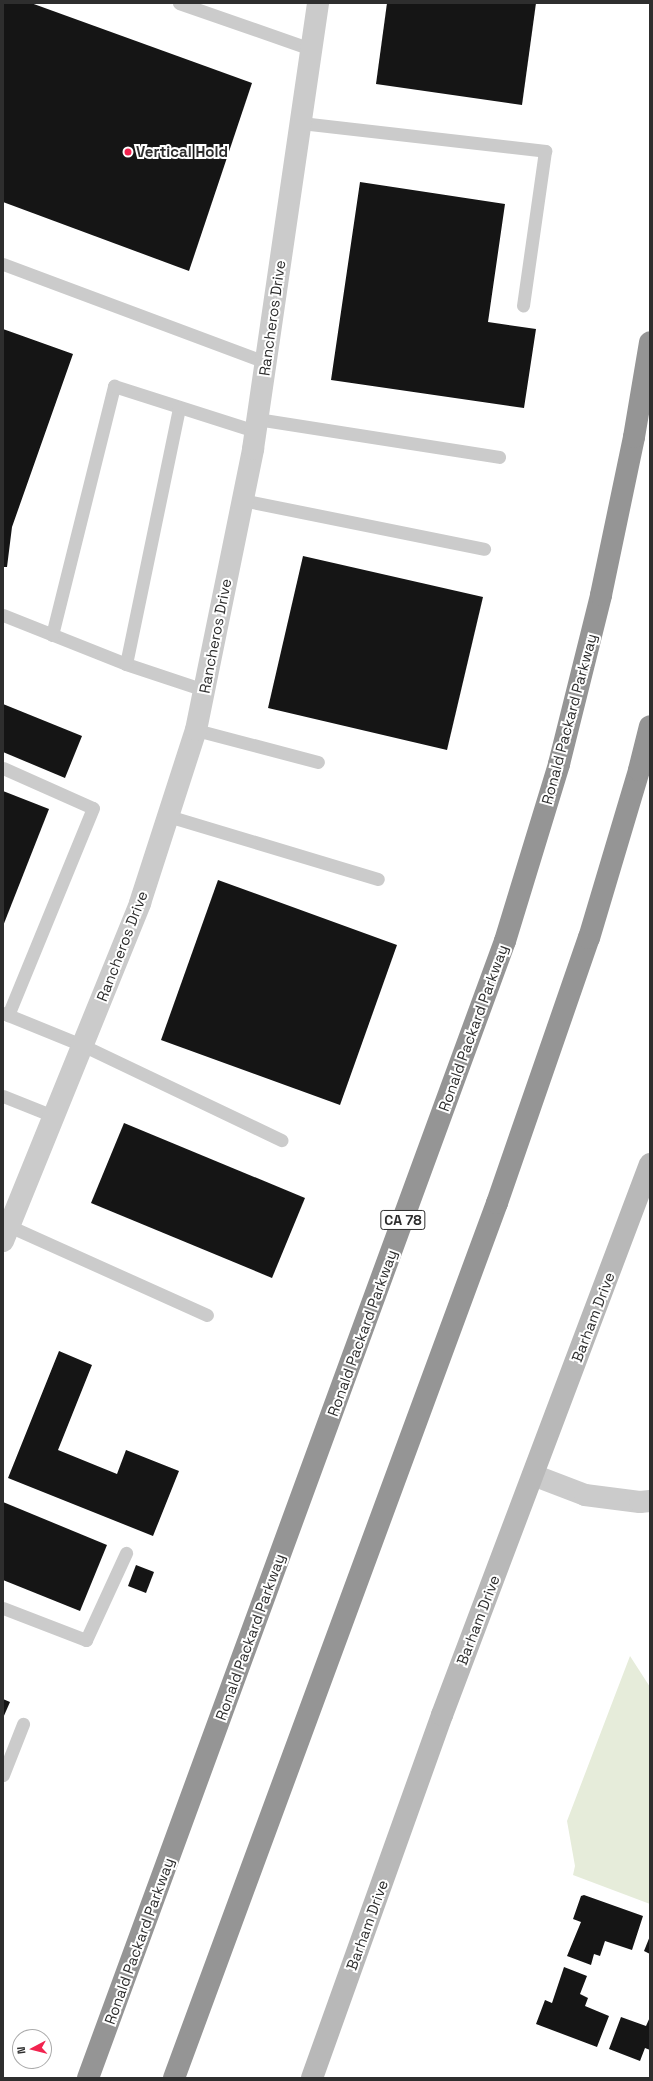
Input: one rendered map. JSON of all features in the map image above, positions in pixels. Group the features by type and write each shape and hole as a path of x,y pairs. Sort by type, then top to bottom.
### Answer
{"highway":[{"name":"Ronald Packard Parkway","path":"88,2078 505,941 559,764 601,595 634,437 650,342"},
{"path":"174,2078 497,1203 589,938 639,770 650,726"}],"main road":[{"name":"Barham Drive","path":"312,2078 442,1715 650,1164"}],"street":[{"name":"Rancheros Drive","path":"6,1234 140,903 196,730 256,425 318,3"},
{"path":"533,1475 585,1495 640,1502 650,1501"}],"lane":[{"path":"179,3 311,49"},
{"path":"301,123 545,151 523,305"},
{"path":"3,264 265,362"},
{"path":"52,635 114,386 179,407 256,425 499,457"},
{"path":"126,664 179,407"},
{"path":"242,500 484,549"},
{"path":"3,615 126,664 204,690"},
{"path":"196,730 318,762"},
{"path":"3,768 93,808 5,1014 82,1045 281,1140"},
{"path":"168,816 378,879"},
{"path":"3,1096 53,1116"},
{"path":"6,1234 207,1315"},
{"path":"3,1608 86,1640 126,1553"},
{"path":"3,1775 23,1724"}],"green space":[{"path":"630,1656 650,1687 650,1904 573,1875 575,1866 567,1821"}],"building":[{"path":"3,3 31,3 252,83 189,271 3,202"},
{"path":"387,3 536,3 522,105 376,84"},
{"path":"360,182 505,204 488,322 536,329 524,408 331,380"},
{"path":"3,329 73,354 12,527 7,567 3,567"},
{"path":"303,556 483,597 447,750 268,708"},
{"path":"3,704 82,736 65,778 3,752"},
{"path":"3,791 49,809 3,926"},
{"path":"218,880 397,945 340,1105 161,1040"},
{"path":"124,1123 305,1198 272,1278 91,1203"},
{"path":"59,1351 92,1365 58,1450 117,1474 126,1450 179,1471 153,1536 8,1478"},
{"path":"3,1502 107,1545 80,1611 3,1580"},
{"path":"136,1565 154,1572 146,1593 128,1586"},
{"path":"3,1699 10,1702 3,1718"},
{"path":"584,1895 643,1916 632,1950 605,1941 600,1956 594,1954 591,1965 567,1956 581,1922 573,1919 581,1896"},
{"path":"650,1936 650,1954 644,1951"},
{"path":"564,1967 587,1976 580,1994 588,1998 585,2006 609,2016 597,2047 536,2024 545,2000 552,2003"},
{"path":"621,2017 646,2026 650,2017 650,2050 645,2048 640,2061 609,2049"}],"place":[{"name":"Vertical Hold","path":"128,152"}]}
